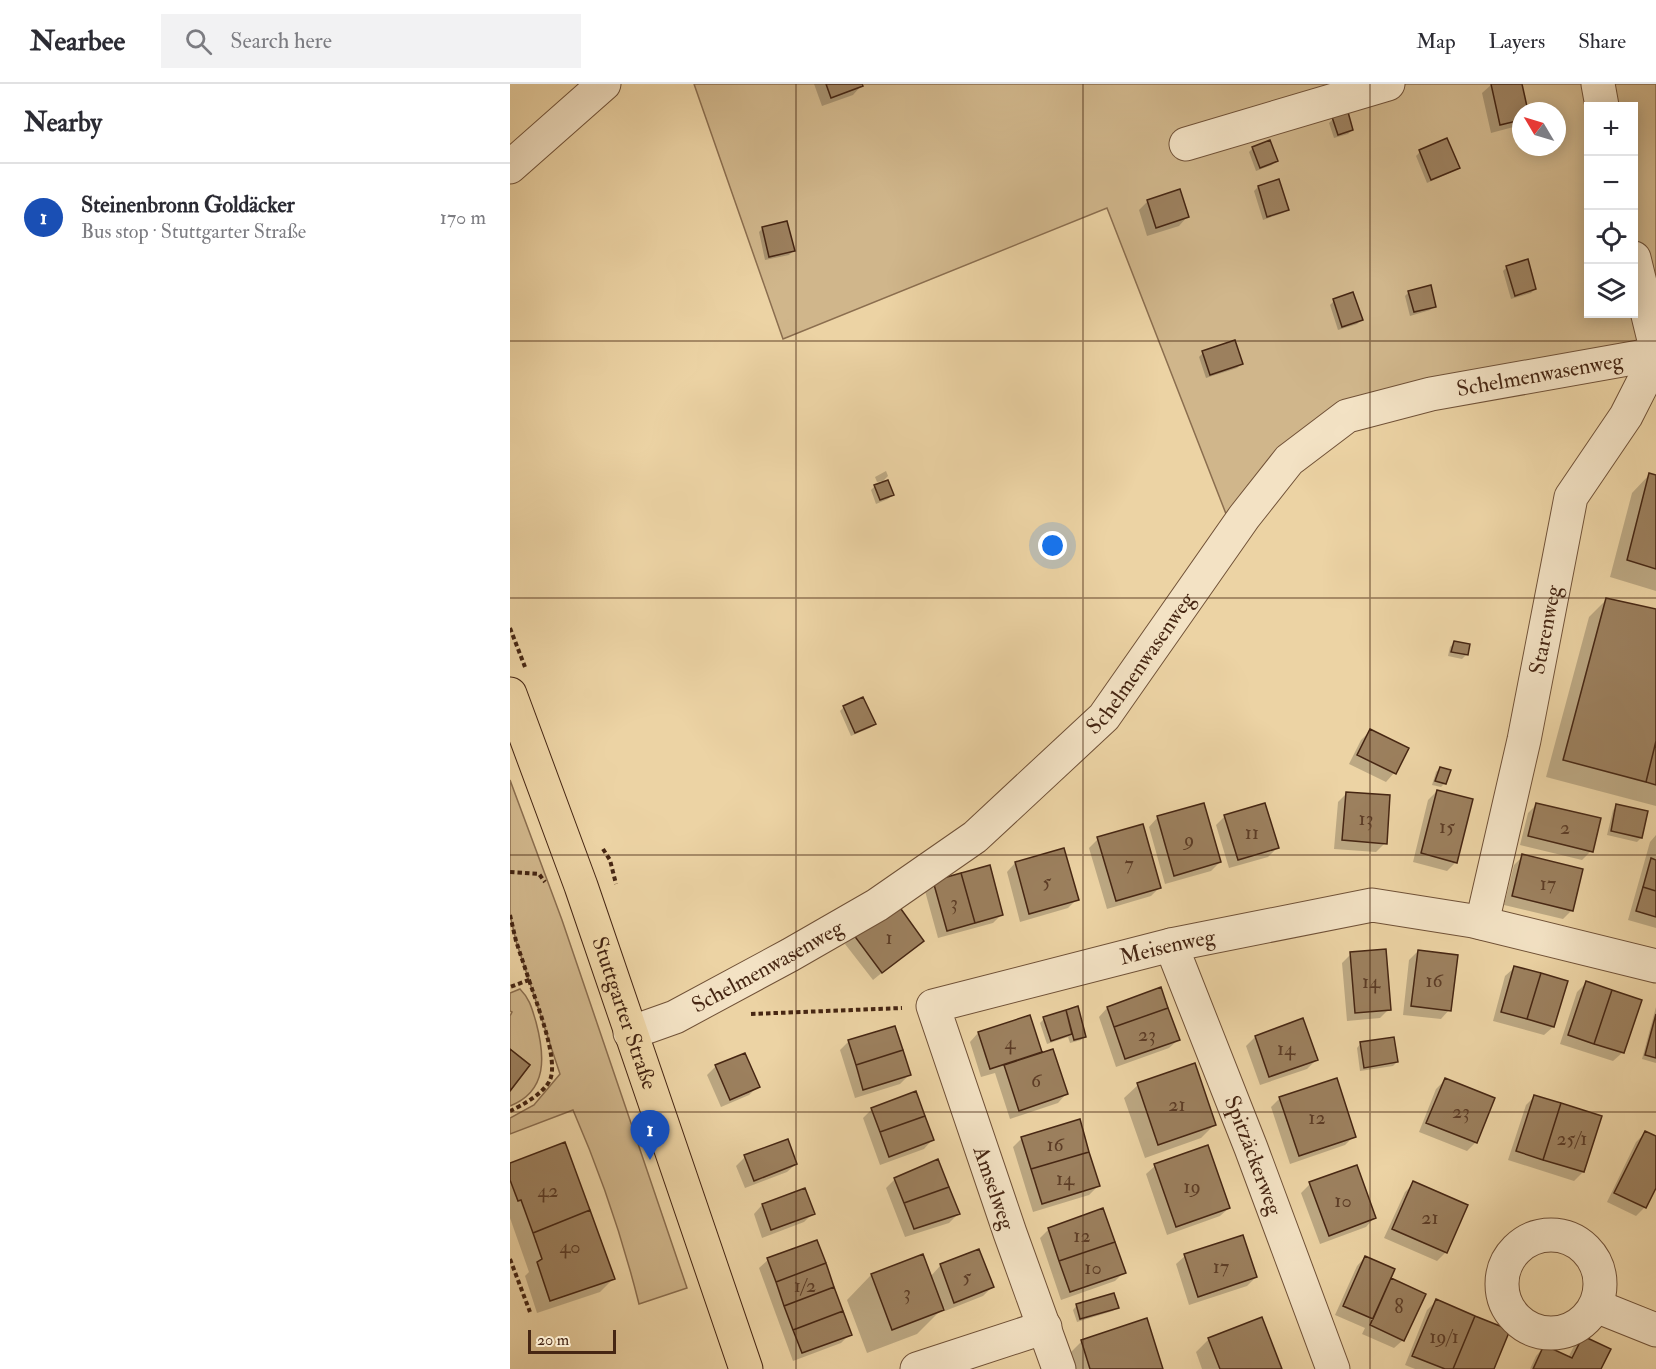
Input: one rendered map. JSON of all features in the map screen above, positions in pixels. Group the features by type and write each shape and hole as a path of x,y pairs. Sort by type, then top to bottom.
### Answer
{"main road":[{"name":"Stuttgarter Straße","path":"510,694 581,886 746,1369"}],"street":[{"path":"510,167 604,84"},
{"path":"1186,144 1388,84"},
{"path":"1598,84 1601,102"},
{"path":"1635,264 1656,348"},
{"name":"Starenweg","path":"1482,923 1534,696 1571,497 1626,416 1656,355"},
{"name":"Schelmenwasenweg","path":"630,1033 675,1017 790,955 877,905 975,837 1104,717 1244,517 1289,460 1347,416 1431,394 1656,355"},
{"name":"Meisenweg","path":"933,1006 1171,945 1372,905 1482,923 1656,966"},
{"name":"Spitzäckerweg","path":"1171,945 1251,1148 1333,1369"},
{"name":"Amselweg","path":"933,1006 1059,1369"},
{"path":"1596,1306 1656,1330"},
{"path":"916,1369 1045,1328"}],"path":[{"path":"510,915 516,941 547,1035 552,1072 549,1082 527,1103 510,1111"},
{"path":"510,987 529,980"},
{"path":"750,1014 933,1006"},
{"path":"510,1259 530,1312"}],"shaded area":[{"path":"694,84 1656,84 1656,347 1400,391 1228,519 1107,208 783,339"},
{"path":"510,780 562,920 687,1288 639,1304 610,1206 573,1110 510,1134 510,1118 534,1105 560,1074 516,941 510,915"},
{"path":"520,989 533,1013 542,1060 541,1071 531,1091 510,1106 510,1091 530,1065 510,1049 512,1012 510,1011 510,993"}],"building":[{"path":"826,84 862,84 863,86 831,98"},
{"path":"1491,84 1522,84 1526,102 1512,102 1512,122 1500,125"},
{"path":"1348,112 1353,130 1338,135 1332,117"},
{"path":"1447,138 1460,168 1431,180 1419,150"},
{"path":"1270,140 1278,161 1260,168 1252,147"},
{"path":"1279,179 1289,210 1267,217 1258,186"},
{"path":"1180,189 1189,217 1156,228 1147,200"},
{"path":"787,221 795,251 769,257 762,227"},
{"path":"1528,259 1536,289 1515,296 1506,266"},
{"path":"1431,285 1436,307 1414,312 1408,291"},
{"path":"1353,292 1363,320 1342,327 1333,299"},
{"path":"1235,340 1243,364 1210,375 1202,351"},
{"path":"1649,473 1656,475 1656,569 1627,560"},
{"path":"888,480 894,495 880,500 874,485"},
{"path":"1606,598 1656,609 1656,741 1646,782 1563,760"},
{"path":"1454,641 1470,644 1468,655 1451,652"},
{"path":"863,697 876,724 855,733 843,706"},
{"path":"1370,729 1409,748 1396,774 1357,755"},
{"path":"1656,741 1656,785 1646,782"},
{"path":"1440,767 1451,770 1446,784 1435,781"},
{"path":"1437,790 1473,799 1457,863 1421,853"},
{"path":"1346,792 1390,795 1387,844 1342,840"},
{"path":"1204,803 1221,862 1174,876 1157,816"},
{"path":"1265,803 1279,848 1238,860 1224,815"},
{"path":"1536,803 1601,818 1593,852 1528,836"},
{"path":"1616,804 1648,811 1642,838 1611,831"},
{"path":"1143,824 1161,888 1116,901 1097,837"},
{"path":"1064,848 1079,900 1029,914 1015,862"},
{"path":"1522,854 1583,869 1573,911 1512,896"},
{"path":"1651,858 1656,860 1656,891 1643,887"},
{"path":"990,865 1003,915 975,923 961,873"},
{"path":"961,873 975,923 947,931 933,881"},
{"path":"1643,887 1656,891 1656,917 1636,911"},
{"path":"896,902 924,941 882,973 853,934"},
{"path":"1386,949 1391,1010 1355,1013 1350,952"},
{"path":"1418,950 1458,955 1451,1011 1411,1006"},
{"path":"1514,966 1541,973 1527,1019 1501,1012"},
{"path":"1541,973 1568,981 1554,1027 1527,1019"},
{"path":"1586,981 1612,990 1594,1044 1568,1035"},
{"path":"1161,987 1168,1008 1114,1027 1107,1007"},
{"path":"1612,990 1642,1000 1624,1053 1594,1044"},
{"path":"1078,1006 1086,1037 1074,1040 1066,1010"},
{"path":"1168,1008 1180,1040 1125,1059 1114,1027"},
{"path":"1066,1010 1072,1034 1051,1041 1043,1017"},
{"path":"1656,1014 1656,1058 1645,1055"},
{"path":"1030,1015 1042,1052 990,1069 978,1032"},
{"path":"1303,1018 1318,1060 1269,1077 1255,1036"},
{"path":"895,1026 903,1050 856,1065 848,1040"},
{"path":"1394,1037 1398,1062 1364,1068 1360,1042"},
{"path":"510,1049 530,1065 510,1091"},
{"path":"1053,1049 1068,1094 1019,1111 1004,1065"},
{"path":"903,1050 911,1075 863,1090 856,1065"},
{"path":"745,1053 760,1087 730,1100 715,1065"},
{"path":"1195,1063 1216,1125 1158,1145 1137,1083"},
{"path":"1337,1078 1356,1137 1299,1156 1279,1097"},
{"path":"1445,1078 1495,1098 1477,1143 1426,1123"},
{"path":"916,1091 925,1116 880,1132 871,1108"},
{"path":"1534,1095 1561,1103 1543,1160 1516,1151"},
{"path":"1561,1103 1602,1116 1584,1172 1543,1160"},
{"path":"925,1116 934,1140 889,1157 880,1132"},
{"path":"1080,1119 1089,1152 1031,1169 1021,1137"},
{"path":"1645,1131 1656,1136 1656,1188 1646,1208 1614,1193"},
{"path":"788,1139 797,1164 754,1181 744,1155"},
{"path":"565,1142 590,1210 533,1233 521,1200 518,1201 510,1180 510,1163"},
{"path":"1208,1145 1230,1208 1176,1227 1154,1164"},
{"path":"1089,1152 1100,1186 1042,1204 1031,1169"},
{"path":"938,1159 949,1187 904,1203 894,1178"},
{"path":"1357,1165 1376,1218 1329,1236 1309,1182"},
{"path":"1413,1181 1468,1205 1447,1253 1392,1229"},
{"path":"949,1187 960,1214 914,1229 904,1203"},
{"path":"805,1188 815,1214 771,1230 762,1204"},
{"path":"1103,1208 1115,1242 1059,1261 1048,1228"},
{"path":"590,1210 615,1279 550,1301 537,1262 542,1259 533,1233"},
{"path":"1243,1235 1257,1277 1198,1297 1184,1254"},
{"path":"817,1240 826,1263 776,1282 767,1258"},
{"path":"1115,1242 1126,1273 1070,1292 1059,1261"},
{"path":"979,1249 994,1287 954,1303 940,1264"},
{"path":"923,1254 944,1310 892,1330 871,1274"},
{"path":"1365,1256 1395,1269 1373,1319 1343,1306"},
{"path":"826,1263 834,1287 784,1306 776,1282"},
{"path":"1391,1278 1426,1294 1404,1341 1370,1325"},
{"path":"834,1287 843,1311 793,1330 784,1306"},
{"path":"1114,1293 1119,1308 1080,1319 1076,1304"},
{"path":"1436,1299 1475,1316 1453,1369 1445,1369 1412,1356"},
{"path":"843,1311 852,1335 802,1353 793,1330"},
{"path":"1475,1316 1510,1330 1494,1369 1453,1369"},
{"path":"1262,1317 1282,1369 1220,1369 1208,1338"},
{"path":"1147,1318 1163,1369 1090,1369 1081,1340"},
{"path":"1583,1336 1611,1349 1601,1369 1533,1369 1544,1345 1572,1358"}],"place":[{"name":"Steinenbronn Goldäcker","path":"650,1160"}]}
